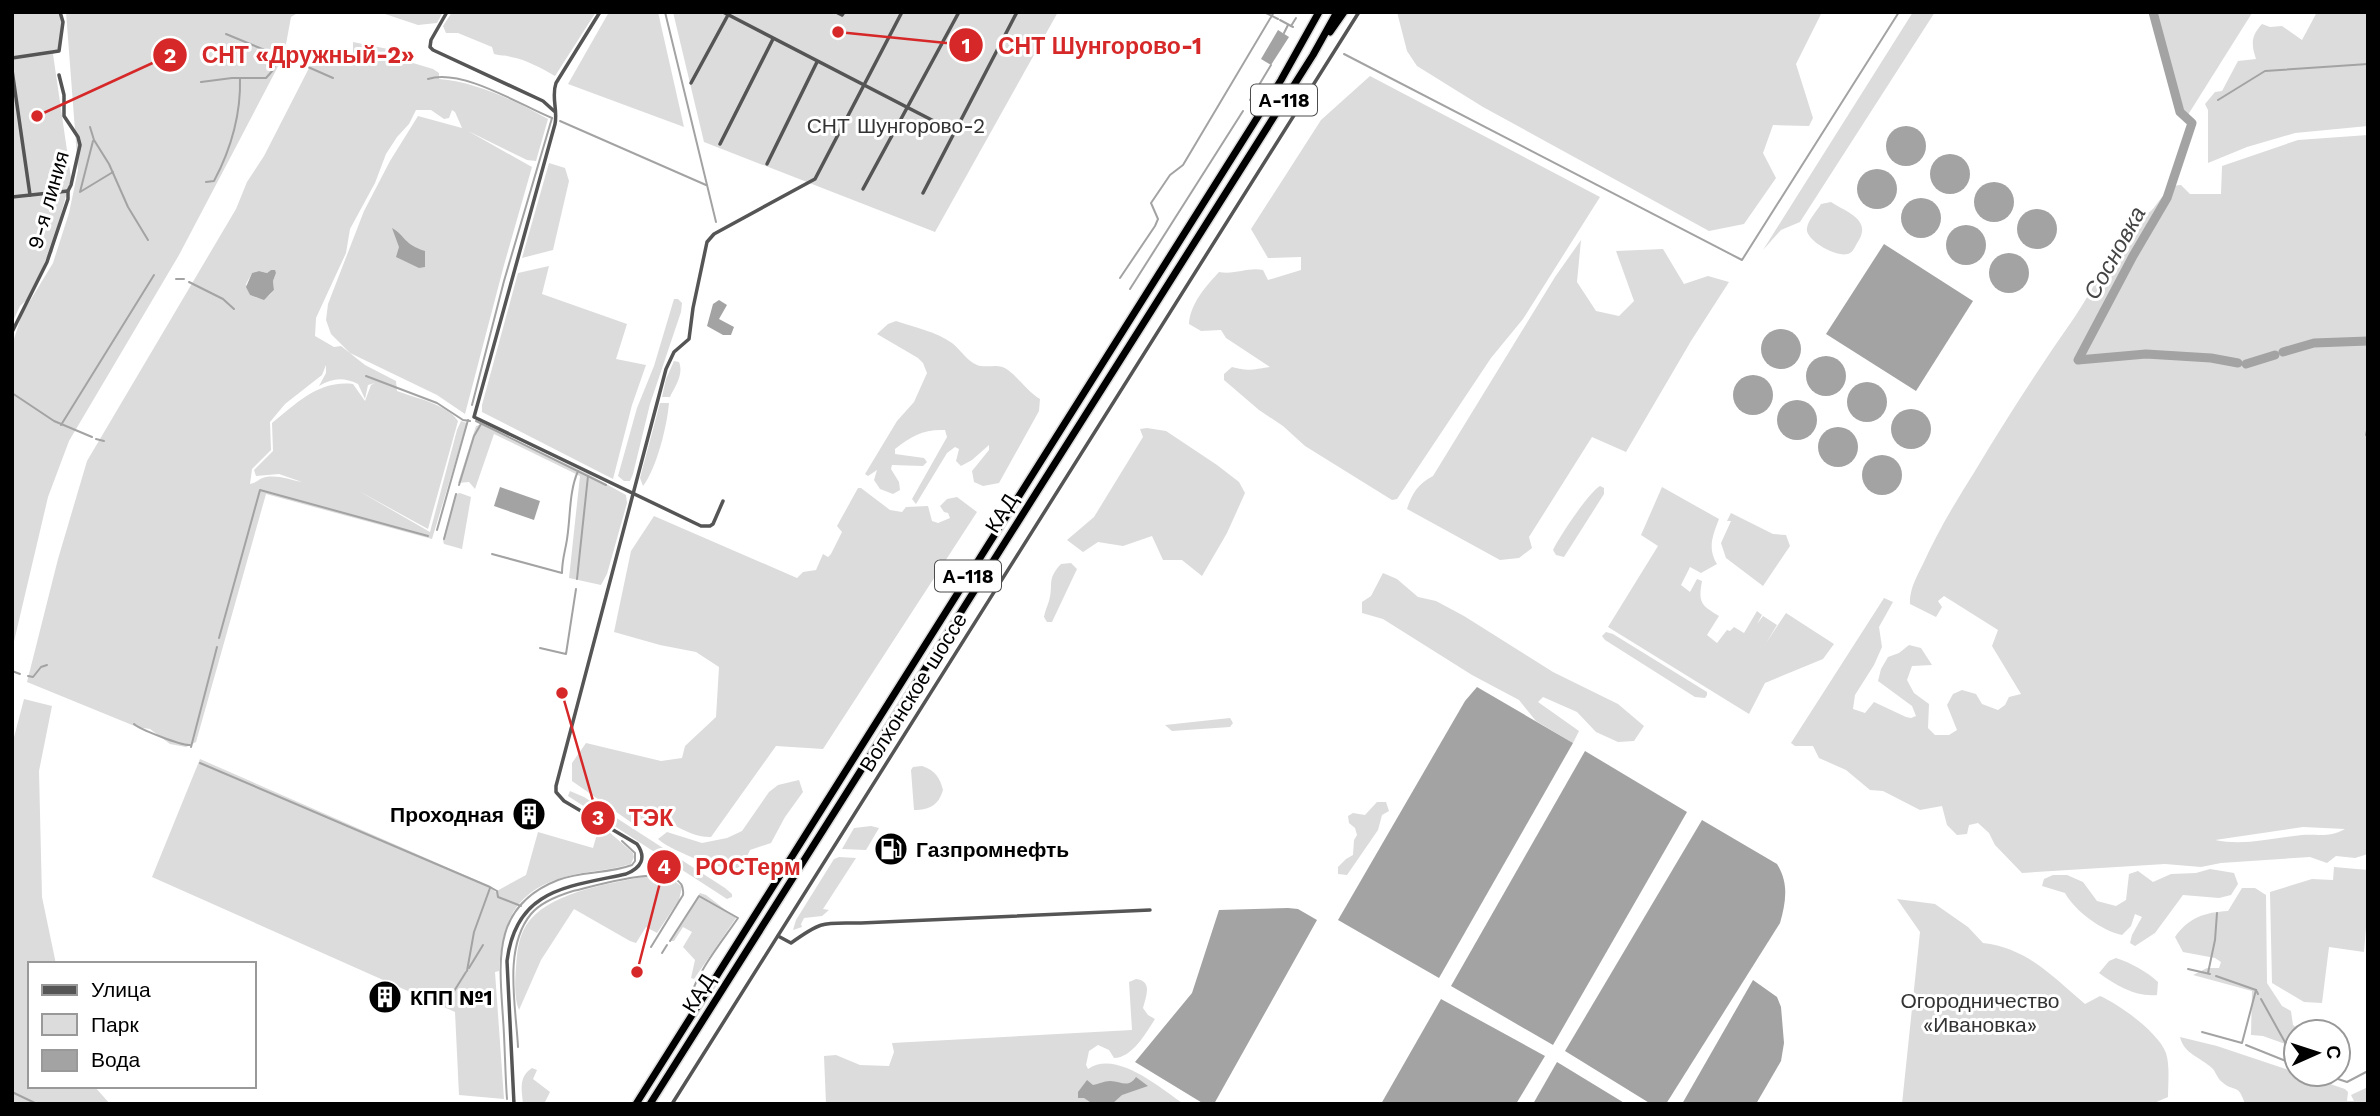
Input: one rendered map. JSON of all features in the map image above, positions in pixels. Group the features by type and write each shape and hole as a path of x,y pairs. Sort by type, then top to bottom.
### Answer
{"highway":[{"name":"КАД","path":"636,1104 1268,101 1319,12"},
{"name":"КАД","path":"650,1104 1313,55 1336,12"},
{"path":"1313,55 1344,12"}],"street":[{"path":"12,58 59,51 63,22 60,12"},
{"path":"447,12 429,45 433,50 543,101 556,112"},
{"path":"600,12 553,92 555,124 474,417 706,527 713,524 723,501"},
{"path":"723,12 955,132"},
{"path":"836,12 843,14"},
{"path":"514,1104 507,961 516,927 526,912 544,896 569,886 635,870 642,861 641,850 637,844 564,802 555,786 670,357 689,340 692,308 707,242 713,234 815,179 902,12"},
{"path":"863,189 959,12"},
{"path":"923,193 1017,12"},
{"name":"Волхонское шоссе","path":"672,1104 1359,12"},
{"path":"691,83 728,15"},
{"path":"720,144 773,39"},
{"path":"767,164 817,62"},
{"path":"12,71 30,195"},
{"name":"9-я линия","path":"12,332 52,249 68,198 80,145 78,137 64,116 64,95 59,75"},
{"path":"12,197 68,191"},
{"path":"778,936 791,943 815,926 826,922 861,923 1150,910"}],"green space":[{"path":"12,12 60,12 63,22 59,51 53,54 71,178 54,239 53,252 46,259 30,297 20,306 12,323"},
{"path":"66,12 299,12 291,17 284,55 179,255 69,441 48,497 12,650 12,345 22,314 53,263 69,213 78,170"},
{"path":"379,12 443,12 437,23 418,25"},
{"path":"452,12 596,12 555,76 523,60 494,54 492,47 458,33 446,33 443,26"},
{"path":"609,12 658,12 684,127 568,84"},
{"name":"СНТ Шунгорово-2","path":"673,12 1058,12 935,232 704,142"},
{"path":"1397,12 1822,12 1796,64 1813,118 1809,126 1773,125 1763,153 1776,178 1744,224 1709,231 1483,107 1417,66 1407,51"},
{"path":"1913,12 1935,12 1800,222 1781,230 1763,250"},
{"path":"2156,12 2252,13 2186,118"},
{"path":"2317,12 2368,12 2368,126 2295,133 2247,147 2208,163 2208,110 2205,104 2215,92 2222,91 2238,61 2256,59 2253,40 2258,28 2262,24 2270,27 2282,26 2302,40"},
{"path":"353,42 398,51 413,63 439,73 439,79 481,88 548,119 536,161 527,160 468,131 532,167 465,414 437,395 350,353 331,334 326,320 328,304 364,211 390,161 418,116 462,128 455,112 452,110 449,118 444,119 431,110 416,110 409,124 386,154 375,183 350,229 346,253 316,318 315,336 334,347 341,346 365,365 396,381 397,391 439,406 458,421 428,529 357,490 430,532 457,430 461,421 467,423 432,539 266,494 196,742 186,747 170,744 150,729 137,727 27,682 58,559 87,461 236,209 247,182 264,156 315,58 353,55","holes":["271,270 276,273 274,290 269,296 257,298 250,295 246,284 252,273 267,273","326,365 326,373 319,386 329,381 348,380 358,384 365,399 368,385 375,383 371,385 365,401 353,384 330,386 309,394 272,423 273,451 254,470 256,476 279,474 302,482 271,477 250,484 252,469 271,450 270,422 285,404 322,375"]},
{"path":"1370,76 1600,197 1523,319 1491,358 1397,499 1392,500 1305,446 1224,380 1224,374 1232,367 1248,370 1270,367 1226,338 1221,330 1201,331 1189,324 1196,302 1219,272 1263,270 1268,280 1301,270 1301,257 1268,258 1251,229 1321,120"},
{"path":"2368,135 2368,854 2355,858 2336,856 2327,863 2310,857 2221,863 2201,867 2165,864 2022,873 1978,823 1969,825 1967,834 1957,835 1947,825 1942,806 1920,810 1883,791 1870,790 1846,770 1819,758 1813,746 1795,746 1791,743 1884,598 1893,602 1879,627 1882,647 1855,695 1853,709 1865,713 1874,702 1906,717 1916,716 1912,706 1878,681 1888,657 1909,645 1921,648 1932,665 1912,666 1907,680 1914,693 1929,704 1928,728 1935,735 1949,735 1957,730 1947,705 1953,694 1962,690 1976,694 1982,704 1998,710 2005,705 2009,697 2021,694 1992,646 1998,630 1944,596 1938,601 1942,607 1936,617 1910,604 1914,583 1941,528 2132,224 2151,211 2171,186 2181,185 2190,194 2221,194 2222,166 2298,140","holes":["2303,827 2345,829 2329,835 2302,835 2248,842 2215,840"]},
{"path":"549,163 565,168 569,181 553,250 522,258"},
{"path":"1831,202 1855,217 1862,227 1859,240 1850,253 1839,254 1824,248 1808,233 1809,222 1821,204"},
{"path":"1581,240 1577,282 1596,311 1619,316 1634,301 1616,251 1663,249 1684,284 1708,276 1729,282 1626,452 1592,437 1529,537 1532,548 1519,558 1500,560 1407,509 1416,490 1433,476 1555,277"},
{"path":"549,266 542,294 627,324 616,359 646,365 632,405 613,479 482,412 518,273"},
{"path":"674,299 682,303 681,312 650,404 633,474 630,481 624,481 618,476 637,408 654,366"},
{"path":"896,321 946,339 977,365 1004,368 1040,399 1039,411 999,483 983,486 974,482 972,471 989,450 989,445 961,466 956,461 959,449 955,447 947,453 916,504 912,499 947,437 945,430 918,434 895,449 895,454 924,458 927,462 923,466 892,465 891,469 899,482 900,490 893,494 880,489 874,480 877,470 868,476 865,474 897,421 914,402 927,373 918,358 877,334"},
{"path":"674,361 679,362 678,380 670,397 662,397 666,379"},
{"path":"660,403 669,403 666,423 657,457 643,486 640,478"},
{"path":"482,424 626,495 627,503 607,574 601,585 569,578 580,476 494,434 475,489 469,482 458,483 476,426"},
{"path":"1140,429 1166,431 1239,482 1245,493 1227,533 1202,576 1182,560 1163,560 1152,536 1123,546 1098,542 1083,552 1067,540 1094,517 1143,437"},
{"path":"1600,486 1604,488 1604,494 1564,557 1556,555 1553,550 1561,535 1582,505"},
{"path":"1662,487 1719,519 1712,547 1717,564 1701,573 1690,567 1681,585 1690,592 1697,579 1702,581 1702,603 1719,616 1707,635 1717,643 1727,630 1730,631 1734,627 1744,633 1757,611 1762,615 1757,624 1763,616 1777,625 1766,643 1786,613 1834,644 1823,659 1765,683 1749,714 1608,627 1658,546 1641,535"},
{"path":"858,488 890,510 902,512 906,507 928,506 932,521 938,523 950,518 940,506 947,499 957,497 977,512 823,749 776,746 711,837 694,834 656,818 648,817 632,823 572,781 572,763 586,743 661,761 682,758 685,746 716,717 719,667 696,652 614,632 631,551 654,516 797,578 803,572 816,570 823,554 828,557 831,554 842,532 837,526"},
{"path":"456,494 471,497 462,549 444,544 443,540"},
{"path":"1731,513 1773,534 1786,535 1790,546 1763,586 1726,558 1721,543 1731,521 1727,521"},
{"path":"1071,563 1077,569 1052,622 1047,622 1044,617 1054,574 1061,564"},
{"path":"1383,573 1397,579 1418,597 1436,601 1553,672 1618,704 1644,726 1634,741 1618,742 1596,732 1577,712 1543,697 1538,702 1579,731 1573,743 1536,721 1519,700 1472,675 1383,619 1362,613 1362,602 1371,596"},
{"path":"1606,632 1707,692 1707,695 1705,698 1695,697 1605,640 1602,636"},
{"path":"24,699 52,706 39,771 42,897 56,962 28,962 28,1088 96,1088 110,1104 18,1104 12,1101 12,745"},
{"path":"1230,718 1233,723 1230,727 1172,731 1165,725"},
{"path":"200,759 492,887 495,892 526,875 538,832 593,848 597,834 608,831 633,853 631,864 569,876 544,884 521,902 513,913 503,940 499,971 495,972 504,1099 459,1095 455,1012 152,877"},
{"path":"922,766 936,775 943,790 934,805 914,810 911,770 913,767"},
{"path":"799,780 803,792 771,843 750,850 737,868 720,867 696,859 658,839 667,832 702,843 727,838 742,831 769,792 778,785"},
{"path":"570,791 584,797 725,888 732,897 727,899 568,796"},
{"path":"1377,802 1386,802 1389,811 1382,815 1378,830 1347,875 1338,874 1338,867 1353,855 1357,835 1348,816 1353,813 1365,815"},
{"path":"854,828 879,828 866,850 842,849"},
{"path":"856,858 823,909 829,910 822,916 804,918 802,927 793,930 796,920 834,859"},
{"path":"2334,867 2368,870 2368,926 2364,952 2329,947 2322,1003 2304,1002 2272,983 2270,892 2312,879 2333,880"},
{"path":"2210,869 2234,873 2238,884 2231,895 2219,898 2183,895 2155,933 2135,946 2130,943 2142,917 2135,914 2131,926 2122,935 2114,933 2082,913 2065,893 2042,886 2044,879 2053,875 2067,875 2083,882 2097,901 2116,906 2126,900 2129,874 2138,871 2153,882 2171,874 2196,873"},
{"path":"652,875 671,878 682,887 679,900 657,933 646,927 636,943 574,909 541,960 519,1010 515,989 517,954 521,936 530,920 554,901 586,889"},
{"path":"2242,888 2255,888 2266,895 2267,983 2282,1006 2291,1011 2292,1018 2282,1018 2282,1043 2251,1035 2252,991 2193,975 2207,968 2219,968 2221,962 2215,958 2183,952 2175,937 2198,917 2228,911"},
{"path":"700,893 736,918 694,979 691,978 695,960 683,947 692,932 683,927 674,941 670,941"},
{"name":"Огородничество «Ивановка»","path":"1897,899 1935,904 1968,927 1983,943 2013,951 2038,965 2085,1004 2100,996 2127,1012 2147,1028 2166,1053 2168,1097 2152,1104 1902,1104 1920,932"},
{"path":"2116,958 2138,968 2158,982 2157,995 2126,990 2099,973 2109,961"},
{"path":"1136,979 1145,983 1147,994 1143,1008 1155,1019 1138,1044 1127,1054 1114,1058 1109,1050 1098,1045 1089,1051 1086,1065 1088,1069 1099,1064 1124,1067 1138,1073 1184,1104 826,1104 824,1056 836,1055 860,1065 889,1066 894,1052 892,1043 1132,1030 1129,982"},
{"path":"2180,1037 2282,1068 2282,1088 2342,1088 2348,1092 2347,1101 2354,1101 2351,1095 2368,1087 2368,1104 2245,1104 2238,1090 2222,1082 2212,1068 2182,1043"},
{"path":"532,1068 537,1070 533,1079 550,1092 544,1104 523,1104 523,1080"}],"water":[{"path":"1278,30 1289,37 1271,65 1261,59"},
{"path":"1906,126 1920,132 1926,146 1920,160 1906,166 1892,160 1886,146 1892,132"},
{"path":"1950,154 1964,160 1970,174 1964,188 1950,194 1936,188 1930,174 1936,160"},
{"path":"1877,169 1891,175 1897,189 1891,203 1877,209 1863,203 1857,189 1863,175"},
{"path":"1994,182 2008,188 2014,202 2008,216 1994,222 1980,216 1974,202 1980,188"},
{"path":"1921,198 1935,204 1941,218 1935,232 1921,238 1907,232 1901,218 1907,204"},
{"path":"2037,209 2051,215 2057,229 2051,243 2037,249 2023,243 2017,229 2023,215"},
{"path":"1966,225 1980,231 1986,245 1980,259 1966,265 1952,259 1946,245 1952,231"},
{"path":"392,228 413,246 425,251 425,267 419,268 396,257 399,247"},
{"path":"1884,244 1973,301 1916,391 1826,334"},
{"path":"2009,253 2023,259 2029,273 2023,287 2009,293 1995,287 1989,273 1995,259"},
{"path":"271,270 276,273 274,290 264,300 250,295 246,287 252,273 267,273"},
{"path":"719,300 727,305 719,319 734,327 731,335 723,335 707,326 713,304"},
{"path":"1781,329 1795,335 1801,349 1795,363 1781,369 1767,363 1761,349 1767,335"},
{"path":"1826,356 1840,362 1846,376 1840,390 1826,396 1812,390 1806,376 1812,362"},
{"path":"1753,375 1767,381 1773,395 1767,409 1753,415 1739,409 1733,395 1739,381"},
{"path":"1867,382 1881,388 1887,402 1881,416 1867,422 1853,416 1847,402 1853,388"},
{"path":"1797,400 1811,406 1817,420 1811,434 1797,440 1783,434 1777,420 1783,406"},
{"path":"1911,409 1925,415 1931,429 1925,443 1911,449 1897,443 1891,429 1897,415"},
{"path":"1838,427 1852,433 1858,447 1852,461 1838,467 1824,461 1818,447 1824,433"},
{"path":"1882,455 1896,461 1902,475 1896,489 1882,495 1868,489 1862,475 1868,461"},
{"path":"500,487 540,501 534,520 494,506"},
{"path":"1477,687 1573,743 1439,978 1338,920 1465,701"},
{"path":"1585,751 1687,812 1553,1045 1451,986"},
{"path":"1702,820 1777,864 1785,885 1784,908 1780,923 1666,1104 1651,1104 1565,1051"},
{"path":"1298,909 1317,920 1214,1104 1204,1104 1135,1062 1192,993 1219,910"},
{"path":"1753,980 1777,997 1781,1007 1784,1043 1781,1061 1756,1104 1682,1104"},
{"path":"1441,999 1545,1056 1516,1104 1381,1104"},
{"path":"1557,1062 1626,1104 1533,1104"},
{"path":"1136,1077 1148,1086 1122,1095 1112,1104 1093,1104 1084,1098 1078,1098 1078,1092 1087,1080 1093,1085 1110,1081 1127,1084"}],"waterway":[{"path":"665,12 716,222"},
{"path":"1264,12 1278,19"},
{"path":"1120,278 1158,219 1151,203 1170,175 1183,165 1274,12"},
{"path":"1344,54 1742,260 1899,12"},
{"name":"Сосновка","path":"2153,12 2180,112 2192,123 2167,198 2078,360 2146,354 2211,358 2238,363"},
{"path":"1291,26 1296,18"},
{"path":"1280,20 1293,27"},
{"path":"1284,33 1288,25"},
{"path":"226,34 301,65"},
{"path":"201,82 266,78 274,69 276,55"},
{"path":"2218,100 2265,71 2368,64"},
{"path":"1250,100 1271,65"},
{"path":"308,67 333,78"},
{"path":"428,79 442,77 474,83 552,118"},
{"path":"206,182 214,181 230,144 239,105 240,78"},
{"path":"1130,289 1243,111"},
{"path":"472,405 504,281 552,118"},
{"path":"560,121 706,185"},
{"path":"90,127 128,207 148,240"},
{"path":"93,141 80,192 113,172"},
{"path":"61,425 154,275"},
{"path":"176,279 184,279"},
{"path":"189,282 223,299 234,309"},
{"name":"Сосновка","path":"2283,352 2314,343 2368,341"},
{"name":"Сосновка","path":"2246,364 2275,355"},
{"path":"366,376 437,403 463,420 470,421"},
{"path":"12,393 54,421 92,437"},
{"path":"437,530 468,420"},
{"path":"476,421 606,485"},
{"path":"459,485 474,436 481,424"},
{"path":"2366,435 2368,426"},
{"path":"96,439 104,441"},
{"path":"492,554 562,573 571,498 578,471"},
{"path":"577,579 588,476"},
{"path":"219,638 260,490 428,536"},
{"path":"444,539 456,494"},
{"path":"540,648 566,654 576,589"},
{"path":"191,747 217,647"},
{"path":"28,676 33,677 41,667 47,665"},
{"path":"12,671 20,674"},
{"path":"134,724 161,737 190,745"},
{"path":"200,763 490,887 497,891 498,897 521,906"},
{"path":"507,1099 501,955 511,920 521,904 537,891 558,880 632,865 635,853 622,841"},
{"path":"518,1047 514,960 522,928 540,906 568,893 618,880 671,877 681,883 683,895 651,947"},
{"path":"467,971 474,932 490,888"},
{"path":"670,941 699,896 738,918 705,967 691,996"},
{"path":"2208,973 2217,913"},
{"path":"469,968 483,945"},
{"path":"662,953 667,945"},
{"path":"2188,969 2210,974"},
{"path":"446,1004 466,972"},
{"path":"2216,976 2256,990 2258,994"},
{"path":"2202,1032 2242,1043 2256,990"},
{"path":"2261,999 2282,1037"},
{"path":"2246,1045 2282,1059"},
{"path":"2352,1079 2368,1071"},
{"path":"12,1092 37,1104"}],"place":[{"name":"СНТ Шунгорово-1","path":"838,32"},
{"name":"СНТ «Дружный-2»","path":"37,116"},
{"name":"ТЭК","path":"562,693"},
{"name":"Проходная","path":"529,814"},
{"name":"Газпромнефть","path":"891,849"},
{"name":"РОСТерм","path":"637,972"},
{"name":"КПП №1","path":"385,997"}]}
